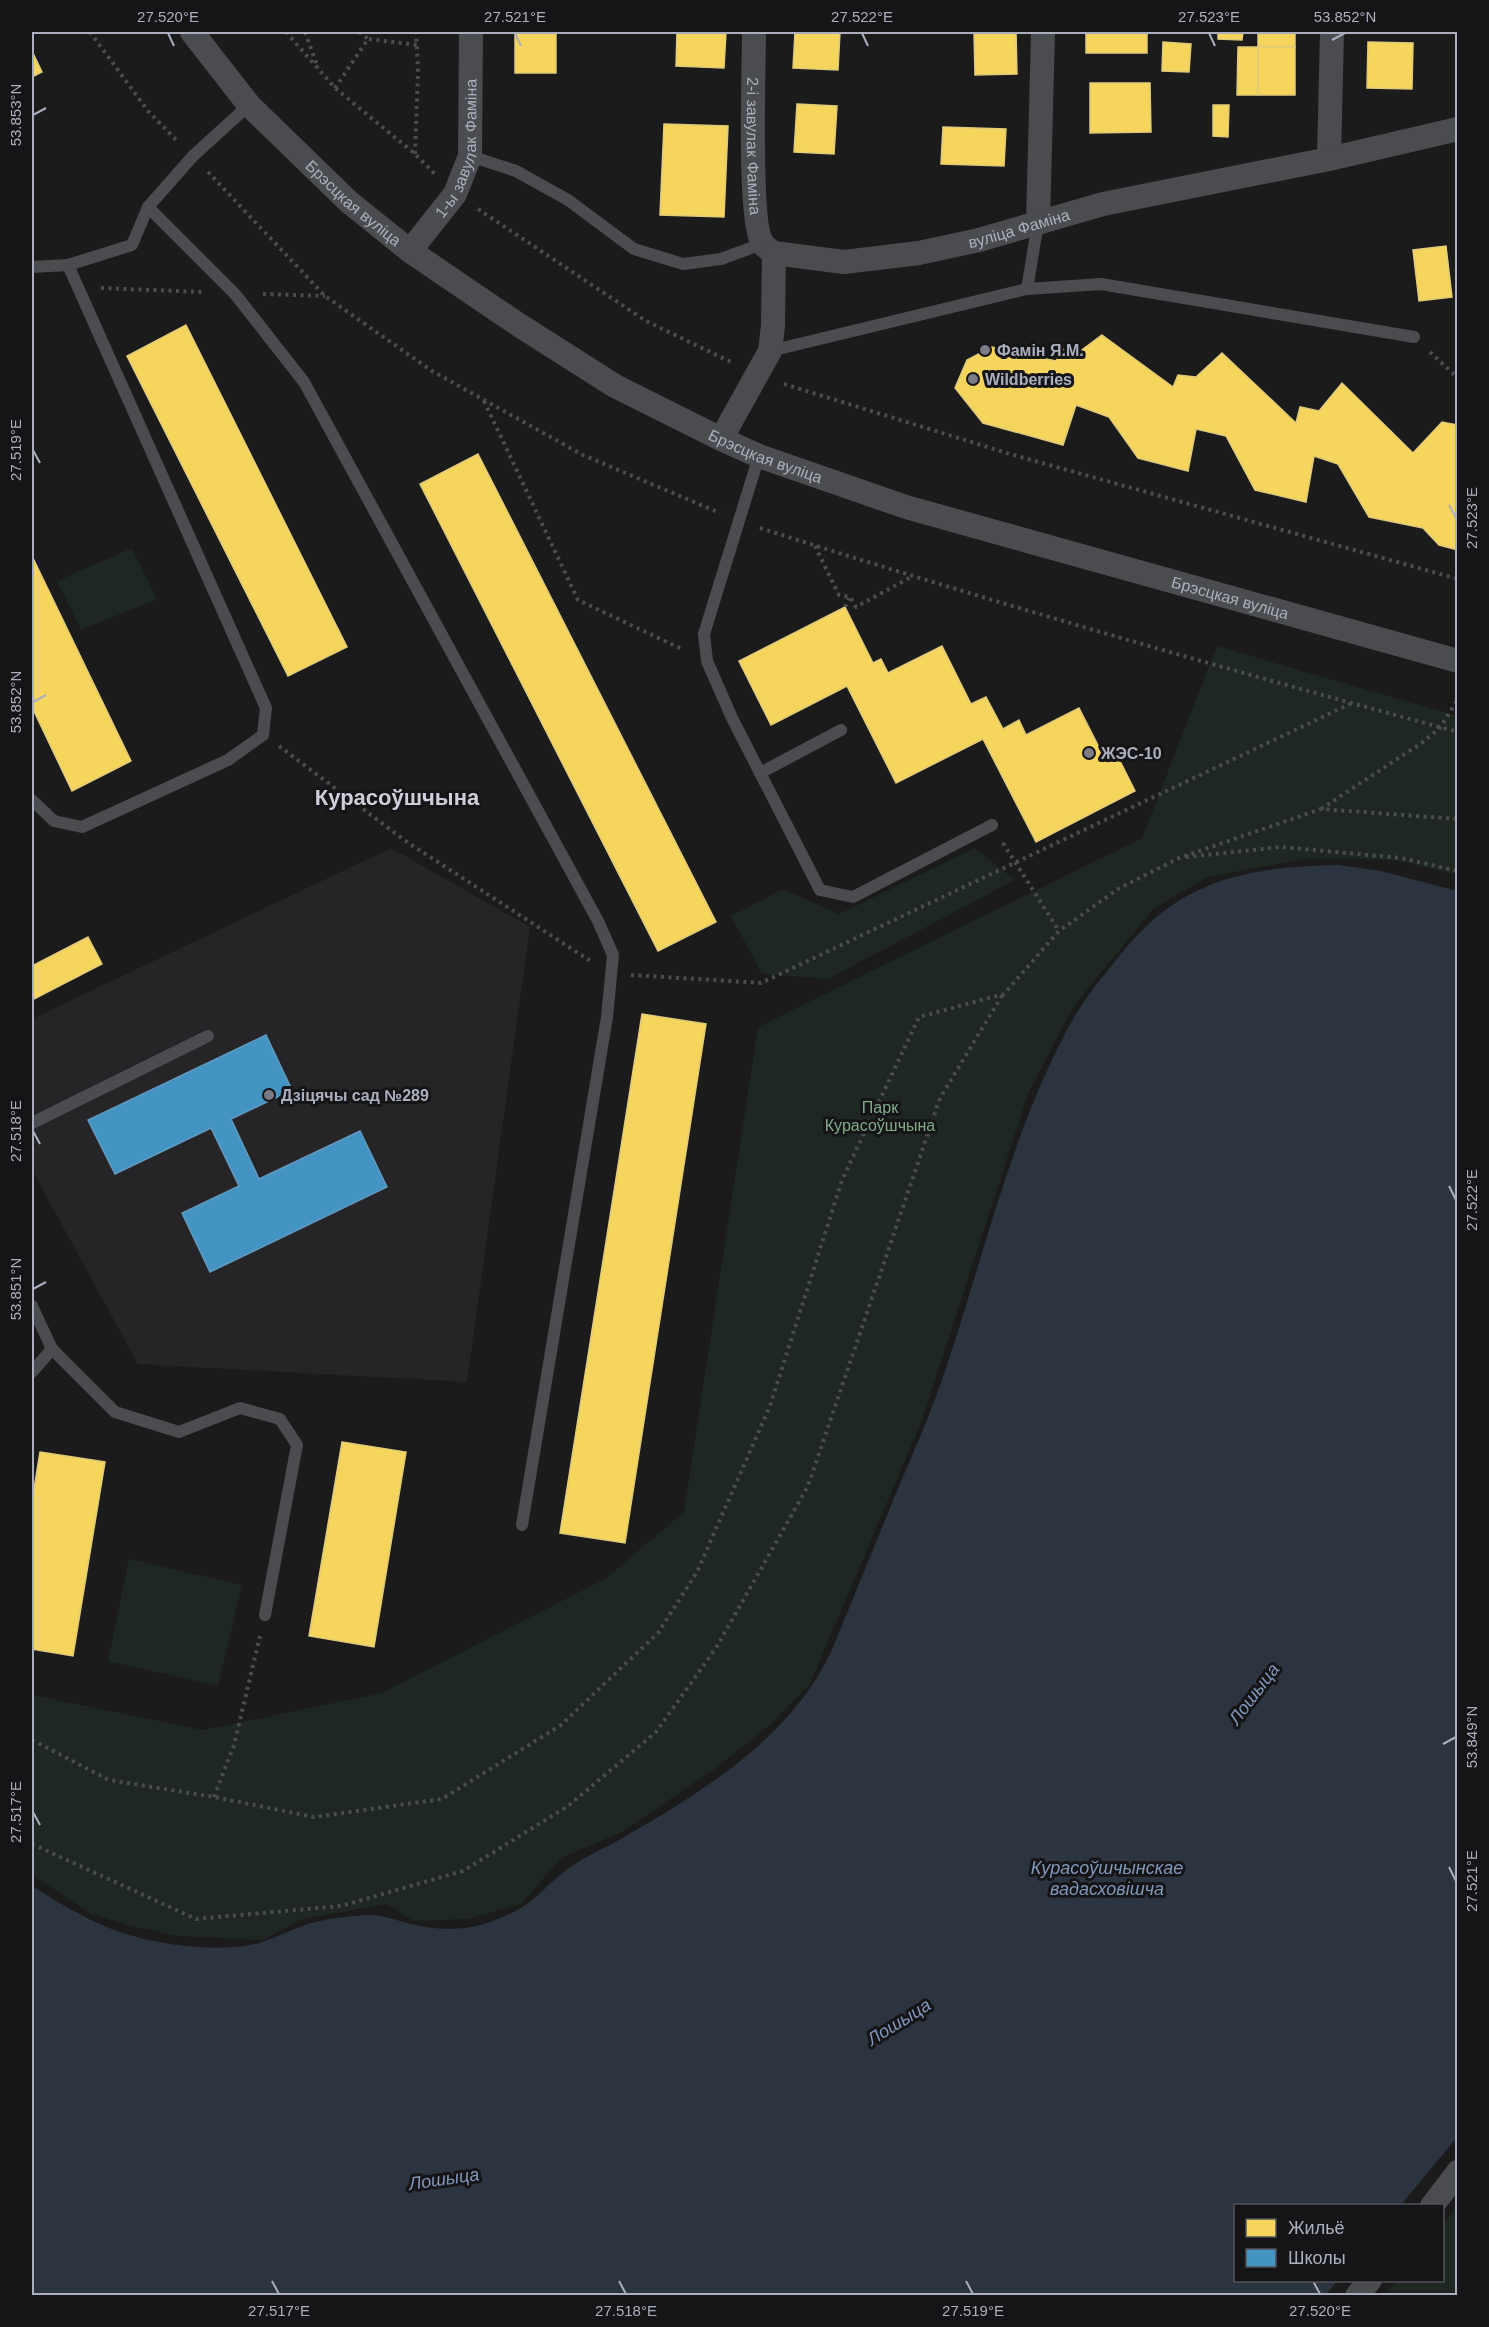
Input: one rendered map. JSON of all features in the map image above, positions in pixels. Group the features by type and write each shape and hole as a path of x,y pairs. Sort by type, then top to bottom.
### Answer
{"street":[{"name":"Брэсцкая вуліца","path":"192,32 249,105 349,202 410,251 519,325 615,386 721,439 759,456 906,507 1458,661"},
{"name":"1-ы завулак Фаміна","path":"410,251 455,194 470,156 471,32"},
{"name":"2-і завулак Фаміна","path":"754,32 753,137 757,226 768,248"},
{"path":"1038,223 1043,32"},
{"path":"1329,159 1332,32"},
{"name":"вуліца Фаміна","path":"768,248 844,262 919,253 979,240 1103,204 1329,159 1458,129"},
{"path":"721,439 770,351 773,326 768,248"},
{"path":"1433,2204 1458,2172"},
{"path":"1357,2295 1368,2282"}],"lane":[{"path":"32,267 68,265 132,245 148,207 192,156 249,105"},
{"path":"470,156 516,171 568,200 634,249 682,264 721,259 768,248"},
{"path":"148,207 235,294 304,382 597,921 613,955 607,1017 522,1525"},
{"path":"1027,289 1038,223"},
{"path":"32,800 54,821 82,828 228,760 263,735 266,708 68,265"},
{"path":"770,351 1027,289 1101,284 1414,337"},
{"path":"759,456 704,634 707,661 760,773 820,890 854,897 992,825"},
{"path":"760,773 841,730"},
{"path":"32,1123 208,1036"},
{"path":"32,1306 52,1349 115,1412 179,1432 240,1408 280,1419 297,1445 265,1615"},
{"path":"32,1372 52,1349"}],"path":[{"path":"286,32 335,88 415,154 455,194 646,321 756,374 1010,454 1458,579"},
{"path":"305,32 319,72"},
{"path":"359,32 368,39 417,45"},
{"path":"415,154 418,71 416,32"},
{"path":"335,88 368,39"},
{"path":"77,286 325,296"},
{"path":"1414,337 1458,378"},
{"path":"484,400 578,600 707,661"},
{"path":"815,546 839,595 850,597 856,607 912,576"},
{"path":"845,607 850,597"},
{"path":"32,1844 196,1919 341,1906 463,1871 567,1806 656,1732 716,1648 808,1486 940,1098 1004,993 1059,931 1118,889 1179,858 1321,809 1424,742 1440,728 1458,699"},
{"path":"263,735 407,842 610,974 761,983 1351,703 1458,732"},
{"path":"1321,809 1458,819"},
{"path":"992,825 1059,931"},
{"path":"1179,858 1281,847 1401,858 1458,870"},
{"path":"32,1740 109,1780 214,1797 314,1817 442,1799 561,1725 658,1633 698,1572 770,1406 842,1180 919,1017 1004,993"},
{"path":"214,1797 234,1745 265,1615"}],"shaded area":[{"name":"Дзіцячы сад №289","path":"391,848 530,927 467,1382 138,1364 32,1170 32,1019"}],"green space":[{"path":"132,548 157,599 81,630 57,581"},
{"name":"Парк Курасоўшчына","path":"1217,646 1457,716 1457,875 1395,860 1308,858 1208,877 1154,908 1073,1007 1028,1094 922,1420 810,1684 770,1725 713,1770 622,1832 561,1858 521,1904 467,1919 413,1921 387,1904 302,1919 263,1940 177,1936 131,1926 89,1913 32,1874 32,1695 203,1730 382,1693 605,1579 684,1512 758,1027 1142,838"},
{"path":"975,848 1015,880 828,979 762,974 731,916 783,889 839,914"},
{"path":"129,1559 242,1585 218,1686 108,1661"},
{"path":"1457,2206 1457,2295 1384,2295 1396,2282 1444,2282 1444,2224"}],"water":[{"name":"Курасоўшчынскае вадасховішча","path":"1338,865 1381,871 1457,891 1458,2136 1402,2204 1234,2204 1234,2282 1336,2282 1326,2295 32,2295 32,1886 79,1914 109,1928 143,1939 183,1946 224,1948 242,1946 259,1943 315,1922 366,1915 383,1916 420,1926 438,1928 457,1929 475,1926 525,1906 572,1866 684,1801 742,1760 793,1711 814,1683 831,1652 936,1397 1002,1188 1033,1103 1051,1061 1081,1006 1139,934 1179,900 1226,879 1262,871"}],"building: Жильё":[{"path":"515,32 556,32 556,73 515,73"},
{"path":"677,32 726,32 724,68 676,66"},
{"path":"795,32 840,32 838,70 793,68"},
{"path":"974,32 1016,32 1017,74 975,75"},
{"path":"1086,32 1147,32 1147,53 1086,53"},
{"path":"1218,32 1243,32 1242,40 1218,39"},
{"path":"1258,32 1295,32 1295,47 1258,47"},
{"path":"1163,42 1191,44 1189,72 1162,71"},
{"path":"1368,42 1413,43 1412,89 1367,88"},
{"path":"1238,47 1258,47 1258,95 1237,95"},
{"path":"1258,47 1295,47 1295,95 1258,95"},
{"path":"32,51 42,72 32,77"},
{"path":"1090,83 1150,83 1151,132 1090,133"},
{"path":"797,104 837,106 834,154 794,152"},
{"path":"1213,105 1229,105 1228,137 1213,136"},
{"path":"664,124 728,126 724,217 660,215"},
{"path":"943,127 1006,129 1004,166 941,164"},
{"path":"1446,246 1452,297 1419,301 1413,250"},
{"path":"186,325 347,647 288,676 127,356"},
{"path":"1102,335 1173,387 1178,375 1196,377 1222,353 1296,423 1300,407 1319,411 1342,383 1413,453 1442,422 1458,425 1458,550 1439,545 1423,528 1369,517 1338,464 1314,456 1306,502 1255,490 1226,436 1196,429 1188,471 1138,458 1109,417 1076,405 1063,445 983,423 955,388 967,360 992,347 1056,361 1062,349 1079,352"},
{"path":"478,454 716,922 658,951 420,484"},
{"path":"32,556 131,761 72,791 32,707"},
{"path":"845,607 873,663 881,659 888,673 942,646 971,704 986,697 1003,729 1019,720 1026,735 1079,708 1107,763 1118,757 1135,791 1036,842 983,739 896,783 847,686 771,725 739,661"},
{"path":"88,937 102,964 32,1000 32,966"},
{"path":"642,1014 706,1024 625,1543 560,1533"},
{"path":"342,1442 406,1452 374,1647 309,1636"},
{"path":"40,1452 105,1462 73,1656 32,1649 32,1501"}],"building: Школы":[{"path":"266,1035 292,1090 231,1119 259,1179 360,1131 387,1187 210,1272 182,1213 239,1186 211,1128 115,1174 88,1120"}],"place":[{"name":"Фамін Я.М.","path":"985,350"},
{"name":"Wildberries","path":"973,379"},
{"name":"ЖЭС-10","path":"1089,753"},
{"name":"Дзіцячы сад №289","path":"269,1095"}],"district":[{"name":"Курасоўшчына","path":"397,797"}],"water label":[{"name":"Лошыца","path":"1254,1694"},
{"name":"Лошыца","path":"899,2022"},
{"name":"Лошыца","path":"444,2179"}]}
